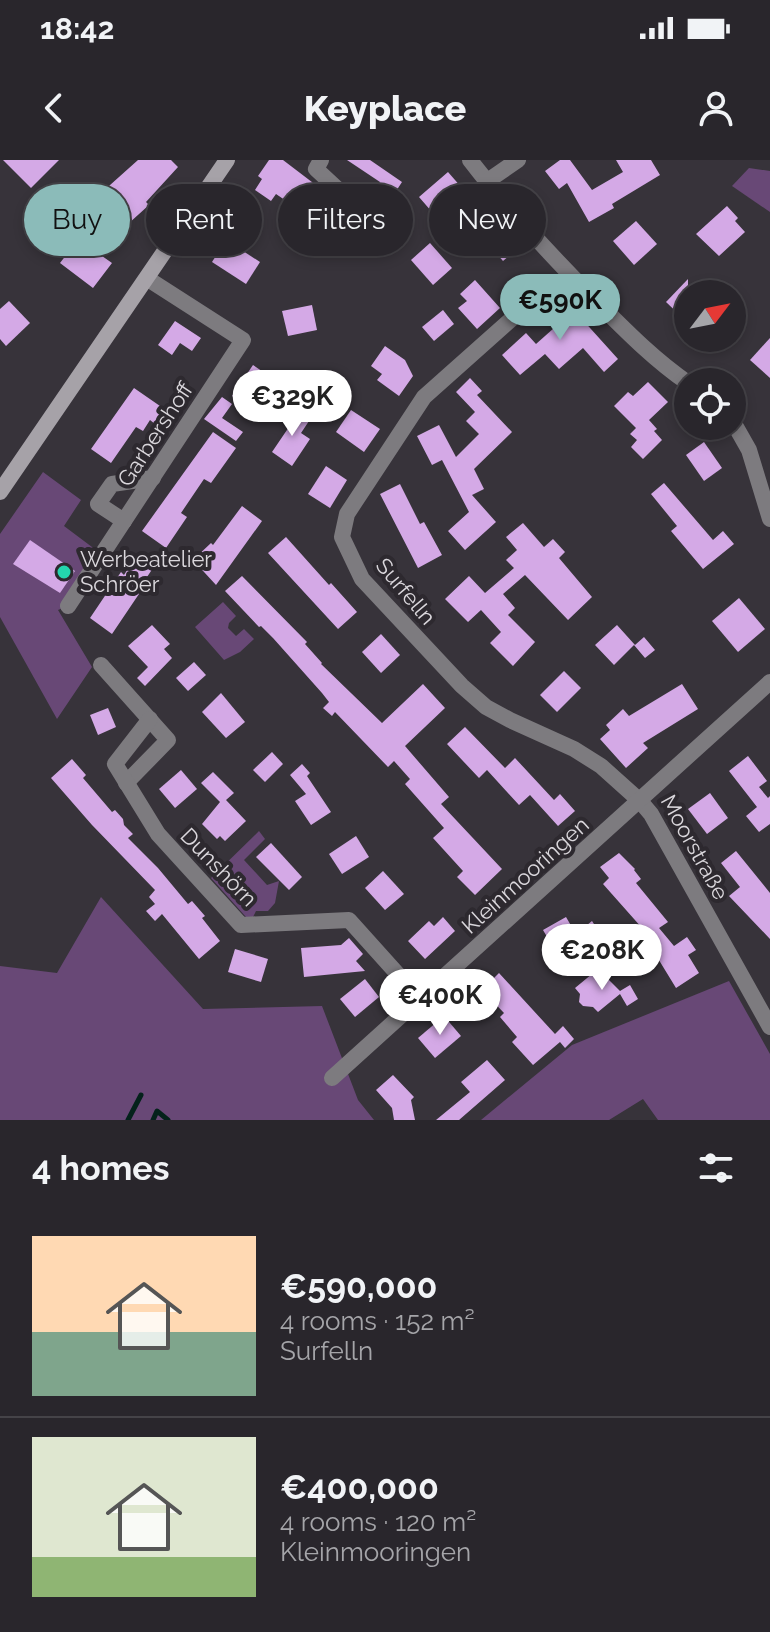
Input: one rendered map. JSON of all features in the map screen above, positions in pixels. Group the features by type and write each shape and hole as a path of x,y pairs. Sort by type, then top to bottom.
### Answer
{"main road":[{"path":"0,492 227,160"}],"street":[{"path":"321,160 316,169 332,184"},
{"path":"470,160 486,182 577,282 657,362 674,374"},
{"path":"486,182 518,160"},
{"name":"Garbershoff","path":"68,606 243,340 148,279"},
{"name":"Surfelln","path":"516,315 424,397 347,514 342,537 362,579 462,686 486,707 574,749 601,766 640,801"},
{"path":"743,440 770,519"},
{"path":"124,521 98,504 112,484 153,478"},
{"path":"101,665 150,719 168,740 126,783 115,764 150,719"},
{"name":"Moorstraße","path":"770,682 640,801 651,814 770,1027"},
{"name":"Dunshörn","path":"126,783 158,834 241,925 349,920 420,999"},
{"name":"Kleinmooringen","path":"332,1078 640,801"}],"shaded area":[{"path":"749,168 770,171 770,212 732,186"},
{"path":"43,472 81,500 64,526 100,553 68,606 58,610 92,667 57,719 0,617 0,534"},
{"path":"223,602 236,616 228,628 236,636 244,629 254,639 240,652 224,660 195,627"},
{"path":"259,831 265,839 244,860 267,885 279,881 275,903 268,911 256,911 253,917 246,917 211,878"},
{"path":"101,897 203,1009 322,1006 358,1100 374,1120 0,1120 0,966 57,973"},
{"path":"729,981 770,1054 770,1120 658,1120 643,1099 609,1120 481,1120 572,1045"}],"building":[{"path":"3,160 59,160 35,184 27,184"},
{"path":"138,160 171,160 178,167 162,184 146,184 146,208 130,222 130,184 111,184"},
{"path":"269,160 283,160 314,184 278,184 278,195 271,201 262,195 262,184 259,184 262,179 258,176"},
{"path":"347,160 370,160 402,182 380,182"},
{"path":"560,160 570,160 592,190 623,172 616,160 651,160 660,175 589,222 567,183 559,189 545,171"},
{"path":"448,172 458,184 434,184"},
{"path":"429,188 429,209 419,197"},
{"path":"727,206 745,232 719,256 696,234"},
{"path":"636,221 657,244 634,265 613,241"},
{"path":"429,244 429,256 441,256 452,268 433,285 411,260"},
{"path":"65,256 102,256 112,263 93,288 60,263"},
{"path":"216,256 251,256 260,262 246,284 212,262"},
{"path":"475,280 500,308 477,329 458,308 467,301 460,294"},
{"path":"674,294 674,310 666,302"},
{"path":"563,298 618,359 604,372 583,348 559,369 545,354 520,375 502,355 526,333 536,344 554,328 543,316"},
{"path":"9,301 30,323 6,346 0,339 0,309"},
{"path":"312,305 317,330 288,336 282,311"},
{"path":"443,310 454,324 434,341 422,327"},
{"path":"175,321 201,338 192,351 180,343 172,355 158,345"},
{"path":"770,338 770,378 750,360"},
{"path":"385,346 405,360 413,376 399,396 377,380 382,374 371,366"},
{"path":"253,365 278,382 257,413 232,396"},
{"path":"470,378 482,391 477,395 512,432 474,469 484,489 472,495 496,522 465,550 448,531 469,512 442,460 432,465 417,436 439,425 456,457 479,434 466,421 475,412 456,392"},
{"path":"648,382 668,402 649,420 662,440 643,459 631,447 637,440 630,434 636,428 614,406 628,392 633,396"},
{"path":"134,388 160,406 158,408 163,412 155,424 150,420 143,431 136,427 111,463 91,449"},
{"path":"222,397 232,404 222,418 243,432 236,441 204,419"},
{"path":"289,407 309,421 301,433 310,439 292,466 272,452 291,424 282,418"},
{"path":"351,410 380,429 364,452 336,432"},
{"path":"213,432 236,448 211,483 204,479 181,513 187,517 166,548 142,531"},
{"path":"704,442 722,468 704,481 686,455"},
{"path":"326,466 347,480 330,508 308,494"},
{"path":"664,483 713,540 723,531 734,544 703,569 671,531 677,526 651,494"},
{"path":"400,484 420,524 424,522 442,555 418,568 380,494"},
{"path":"242,506 262,521 216,585 193,560 211,543 213,545"},
{"path":"523,523 544,547 553,539 565,552 559,558 592,597 568,620 525,575 503,594 515,608 508,615 535,642 513,666 490,643 501,632 481,610 468,622 445,599 469,576 485,593 514,568 506,560 517,550 506,537"},
{"path":"286,537 357,612 338,629 268,553"},
{"path":"30,540 75,571 60,593 13,564"},
{"path":"136,556 153,568 112,634 90,618 121,572 124,575"},
{"path":"242,576 307,642 305,644 321,664 382,723 423,684 445,708 405,746 449,797 441,804 502,869 475,895 457,877 463,871 433,838 444,828 405,784 410,779 394,761 388,767 335,712 332,716 323,708 329,702 322,693 225,591"},
{"path":"739,598 765,629 738,652 712,621"},
{"path":"152,625 170,644 164,649 172,658 145,686 137,678 148,667 128,646"},
{"path":"617,625 635,645 644,637 655,650 645,658 634,645 614,665 595,645"},
{"path":"381,634 400,655 381,673 362,652"},
{"path":"194,662 206,675 188,691 176,678"},
{"path":"564,671 581,688 557,712 540,695"},
{"path":"682,684 698,709 643,743 648,748 626,768 600,739 610,730 606,725 623,709 629,716"},
{"path":"221,693 245,722 226,738 202,712"},
{"path":"108,708 116,727 98,735 90,715"},
{"path":"465,727 505,768 515,758 554,800 560,794 575,811 558,826 530,795 519,805 487,770 479,778 447,744"},
{"path":"272,752 283,764 265,782 253,770"},
{"path":"748,756 767,781 759,787 768,798 770,796 770,824 759,832 746,816 757,807 729,771"},
{"path":"72,759 86,775 83,778 112,812 115,810 123,819 124,825 133,834 128,838 188,904 192,901 205,916 202,918 220,941 199,959 162,914 155,921 146,911 155,904 149,897 155,890 51,778"},
{"path":"302,764 331,812 311,825 295,801 306,794 290,775"},
{"path":"181,770 197,789 175,808 159,789"},
{"path":"213,772 234,793 226,800 246,821 225,841 220,836 217,839 202,824 220,802 201,783"},
{"path":"710,793 728,818 707,834 688,809"},
{"path":"356,836 369,857 342,874 329,854"},
{"path":"271,843 302,877 289,890 256,857"},
{"path":"736,851 770,893 770,939 729,896 740,887 721,863"},
{"path":"619,853 635,869 641,879 636,883 668,922 659,928 674,946 687,937 696,950 688,955 699,973 676,988 654,952 644,942 650,937 603,884 609,878 600,867"},
{"path":"383,871 404,894 385,910 365,888"},
{"path":"443,917 455,931 425,959 408,941 429,921 434,926"},
{"path":"566,917 576,934 592,921 605,941 590,955 587,950 563,964 543,930"},
{"path":"349,938 363,954 356,961 365,971 304,977 301,948 341,945"},
{"path":"235,949 268,959 261,982 228,972"},
{"path":"598,969 620,991 630,985 638,999 627,1006 620,994 598,1012 593,1007 583,1006 575,988"},
{"path":"499,973 555,1034 563,1026 574,1039 565,1048 560,1042 533,1065 512,1042 517,1037 500,1017 504,1013 482,990"},
{"path":"365,979 379,997 355,1017 340,999"},
{"path":"444,1016 461,1036 435,1058 418,1038"},
{"path":"487,1060 505,1080 459,1120 436,1120 470,1092 461,1082"},
{"path":"393,1075 414,1097 411,1100 415,1120 394,1120 392,1108 376,1090"}],"waterway":[{"path":"128,1120 141,1095"},
{"path":"153,1120 157,1111 168,1120"}],"place":[{"name":"Werbeatelier Schröer","path":"64,572"}]}
